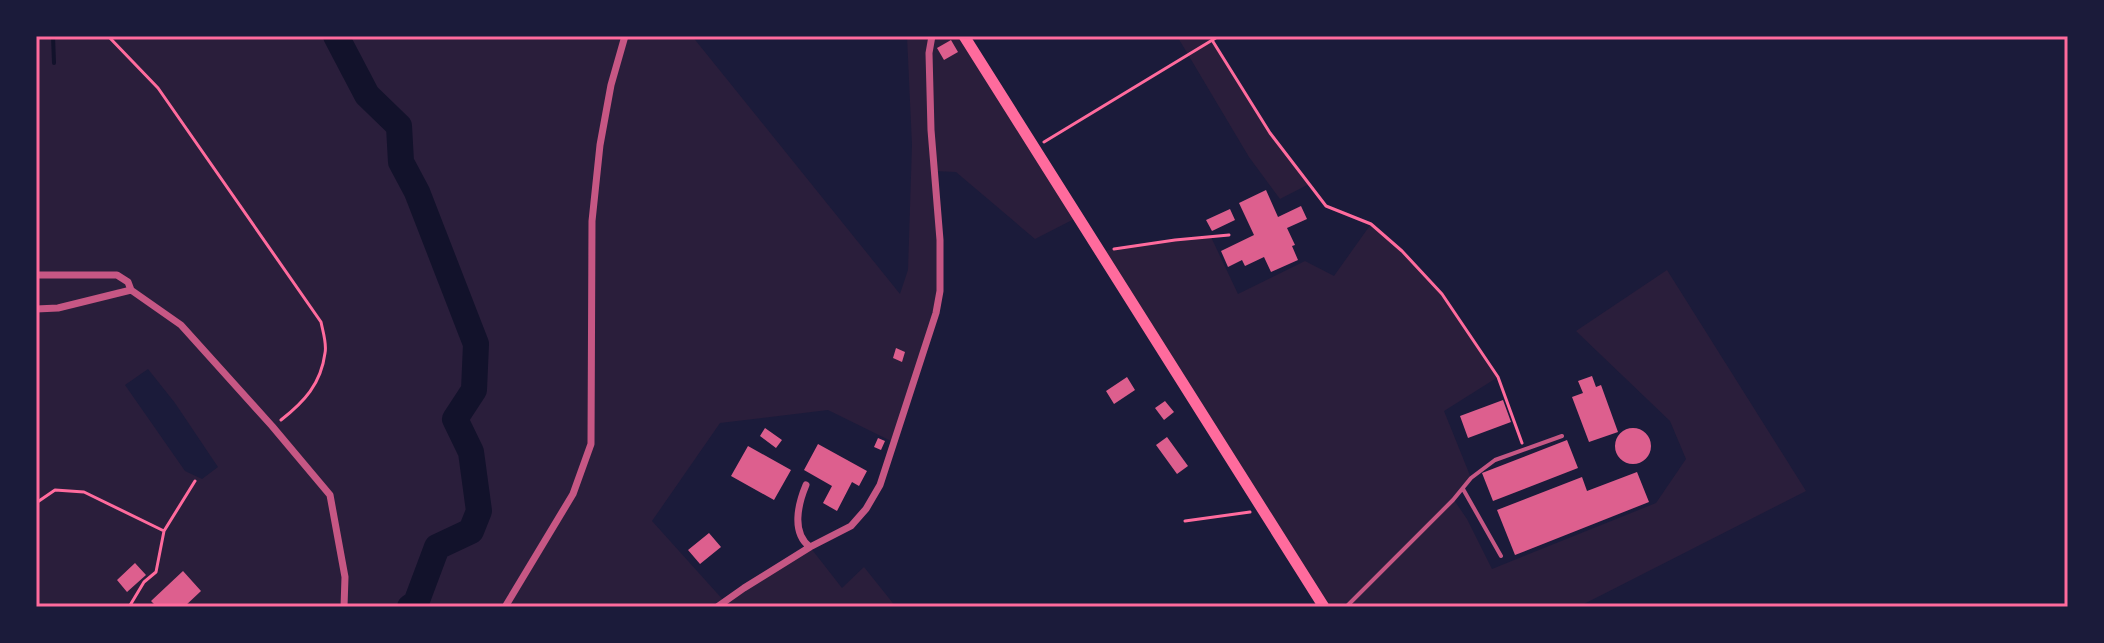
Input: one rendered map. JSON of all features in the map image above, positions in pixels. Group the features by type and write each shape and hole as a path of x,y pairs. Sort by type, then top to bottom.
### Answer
{"main road":[{"path":"964,36 1324,607"}],"street":[{"path":"505,607 573,494 591,444 592,221 600,145 611,85 625,36"},
{"path":"717,607 810,547 851,526 866,509 880,485 936,313 940,291 940,240 931,130 929,53 932,36"},
{"path":"36,275 117,275 128,282 131,290 181,325 330,495 345,577 344,607"},
{"path":"36,309 58,308 131,290"},
{"path":"806,485 800,499 798,528 802,541 810,547"}],"lane":[{"path":"1346,607 1471,478 1495,460 1562,436"},
{"path":"1463,489 1501,556"}],"path":[{"path":"108,36 158,88 321,322 326,352 317,382 302,404 272,426"},
{"path":"1035,148 1219,36"},
{"path":"1212,40 1270,133 1326,206 1371,224 1402,251 1442,294 1498,377 1525,449"},
{"path":"1100,252 1229,235"},
{"path":"129,607 144,582 156,572 164,531 195,481"},
{"path":"36,503 55,490 84,492 164,531"},
{"path":"1185,521 1261,509"}],"shaded area":[{"path":"36,36 692,36 900,294 908,270 912,145 907,36 964,36 1078,217 1035,239 956,172 934,171 940,291 893,442 828,410 720,423 652,521 725,602 810,547 842,588 864,567 896,607 36,607","holes":["148,369 218,467 202,479 185,471 125,385"]},
{"path":"1177,36 1219,36 1213,40 1270,133 1309,184 1280,199 1249,157"},
{"path":"1371,224 1402,251 1442,294 1498,377 1444,411 1471,478 1454,500 1492,569 1656,503 1686,459 1670,421 1576,331 1667,270 1806,491 1578,607 1324,607 1100,252 1133,245 1211,237 1238,294 1305,261 1334,276"}],"building":[{"path":"951,40 958,52 944,60 937,48"},
{"path":"1266,190 1278,217 1301,206 1307,219 1287,228 1298,260 1271,272 1264,257 1245,266 1242,260 1228,267 1221,251 1254,235 1239,203"},
{"path":"1230,209 1235,220 1212,231 1206,220"},
{"path":"896,348 905,352 902,362 893,358"},
{"path":"1592,376 1596,387 1601,385 1618,432 1589,442 1572,397 1583,393 1578,381"},
{"path":"1127,377 1135,390 1114,404 1106,391"},
{"path":"1503,400 1511,422 1468,438 1460,416"},
{"path":"1165,401 1174,412 1164,420 1155,408"},
{"path":"765,428 782,440 776,448 760,436"},
{"path":"1633,428 1646,433 1651,446 1646,459 1633,464 1620,459 1615,446 1620,433"},
{"path":"1167,437 1188,466 1177,474 1156,445"},
{"path":"878,438 885,441 881,450 874,447"},
{"path":"1567,440 1578,468 1493,501 1482,473"},
{"path":"818,444 867,471 859,486 852,482 837,511 823,503 832,486 804,470"},
{"path":"748,446 791,470 774,500 731,476"},
{"path":"1637,472 1649,502 1515,555 1497,510 1582,477 1587,491"},
{"path":"709,533 721,547 700,564 688,550"},
{"path":"135,563 146,575 127,592 117,580"},
{"path":"183,571 201,591 184,607 157,607 151,601"}],"waterway":[{"path":"53,36 54,63"},
{"path":"336,36 367,95 399,126 401,162 417,192 476,344 474,390 455,419 471,452 479,511 471,531 437,547 416,603 410,607"}]}
